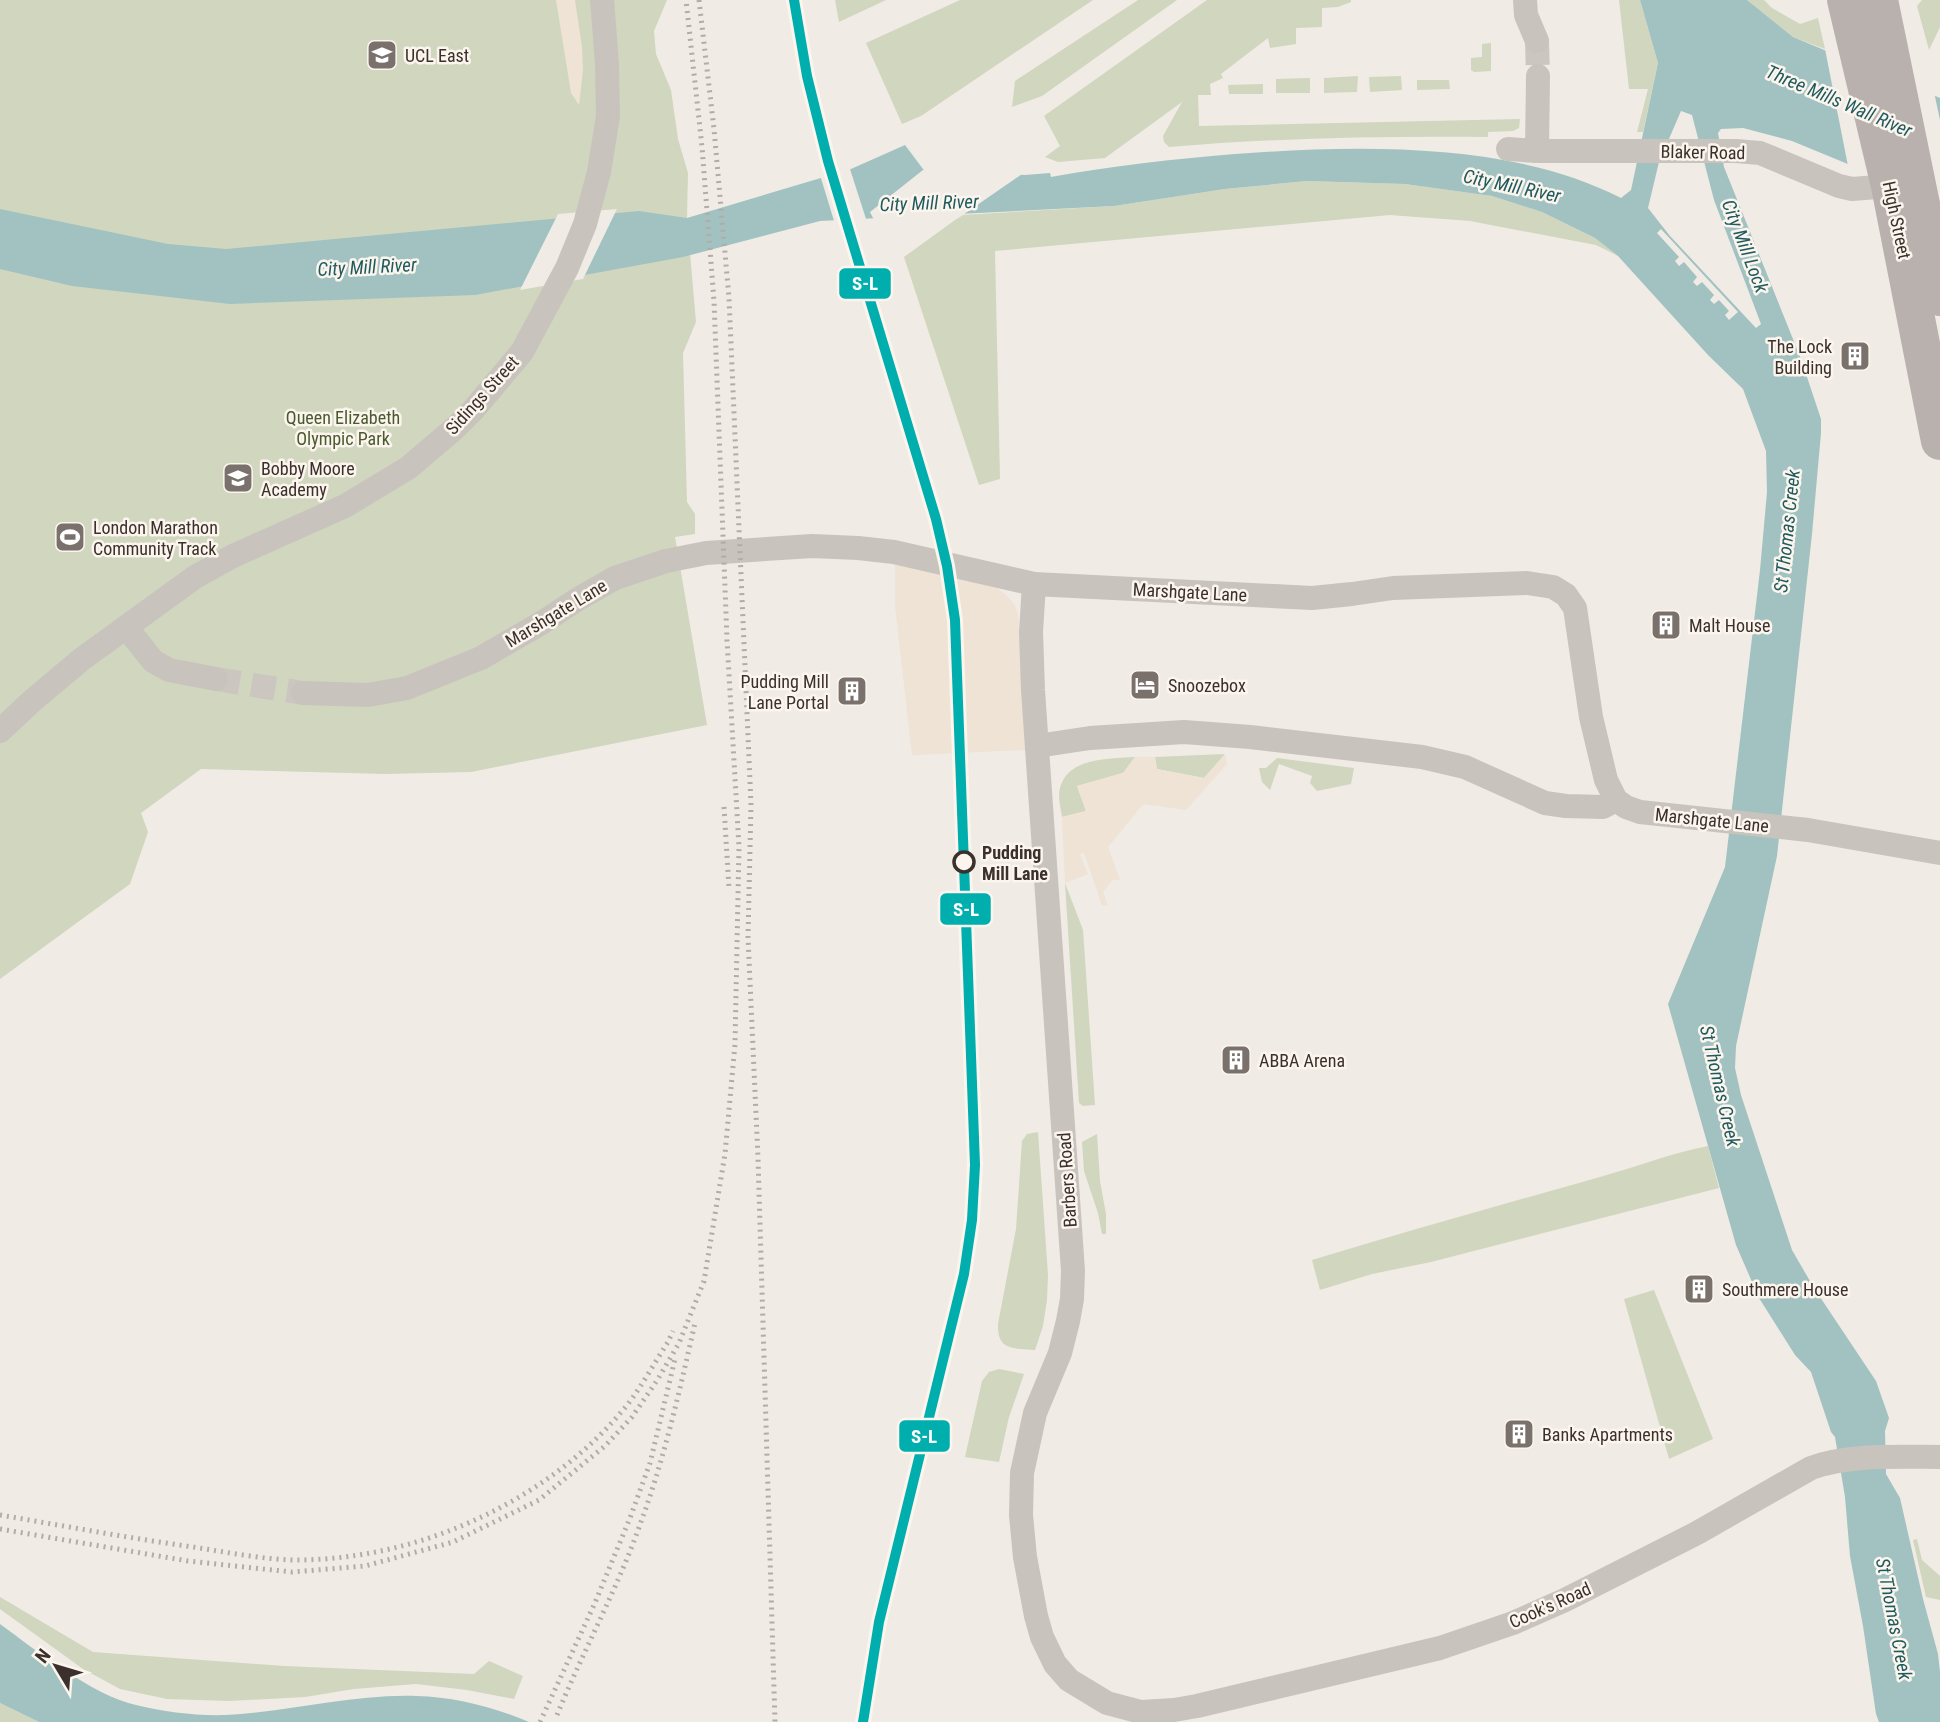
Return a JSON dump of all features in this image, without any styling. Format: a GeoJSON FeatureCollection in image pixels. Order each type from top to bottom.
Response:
{"type":"FeatureCollection","features":[{"type":"Feature","properties":{"kind":"main road","name":"High Street"},"geometry":{"type":"LineString","coordinates":[[1846,0],[1878,71]]}},
{"type":"Feature","properties":{"kind":"main road","name":"High Street"},"geometry":{"type":"LineString","coordinates":[[1879,0],[1878,71],[1940,441]]}},
{"type":"Feature","properties":{"kind":"main road","name":"High Street"},"geometry":{"type":"LineString","coordinates":[[1899,187],[1940,297]]}},
{"type":"Feature","properties":{"kind":"street","name":"Sidings Street"},"geometry":{"type":"LineString","coordinates":[[126,627],[195,577],[233,556],[345,506],[408,468],[474,409],[522,352],[567,268],[585,224],[599,172],[608,117],[602,0]]}},
{"type":"Feature","properties":{"kind":"street"},"geometry":{"type":"LineString","coordinates":[[1525,0],[1525,15],[1537,41]]}},
{"type":"Feature","properties":{"kind":"street"},"geometry":{"type":"LineString","coordinates":[[1537,151],[1538,76]]}},
{"type":"Feature","properties":{"kind":"street","name":"Blaker Road"},"geometry":{"type":"LineString","coordinates":[[1508,149],[1760,153],[1839,186],[1852,189],[1899,187]]}},
{"type":"Feature","properties":{"kind":"street","name":"Marshgate Lane"},"geometry":{"type":"LineString","coordinates":[[303,693],[368,695],[407,688],[481,658],[615,578],[666,561],[706,553],[812,546],[858,548],[894,552],[1034,584],[1312,598],[1418,586],[1527,583],[1553,587],[1566,595],[1577,613],[1591,717],[1606,780],[1616,800],[1626,807],[1640,813],[1788,828],[1940,853]]}},
{"type":"Feature","properties":{"kind":"street","name":"Barbers Road"},"geometry":{"type":"LineString","coordinates":[[1034,584],[1031,632],[1037,746],[1073,1271],[1072,1299],[1060,1353],[1035,1413],[1022,1473],[1021,1515],[1036,1615],[1042,1637],[1055,1664],[1069,1680],[1107,1703],[1140,1712]]}},
{"type":"Feature","properties":{"kind":"street"},"geometry":{"type":"LineString","coordinates":[[0,731],[82,659],[126,627],[153,661],[169,670],[216,679]]}},
{"type":"Feature","properties":{"kind":"street"},"geometry":{"type":"LineString","coordinates":[[1037,746],[1090,738],[1184,732],[1250,737],[1422,757],[1465,767],[1545,803],[1603,807],[1616,800]]}},
{"type":"Feature","properties":{"kind":"street","name":"Cook's Road"},"geometry":{"type":"LineString","coordinates":[[1140,1712],[1197,1706],[1440,1648],[1513,1623],[1629,1568],[1722,1520],[1811,1468],[1829,1461],[1940,1457]]}},
{"type":"Feature","properties":{"kind":"green space","name":"Queen Elizabeth Olympic Park"},"geometry":{"type":"Polygon","coordinates":[[[0,0],[667,0],[654,31],[656,54],[671,90],[678,139],[688,173],[687,218],[696,322],[683,353],[687,502],[695,514],[695,534],[675,537],[707,725],[471,772],[386,774],[201,769],[141,813],[148,832],[130,884],[0,979],[0,0]]]}},
{"type":"Feature","properties":{"kind":"green space"},"geometry":{"type":"Polygon","coordinates":[[[835,0],[886,0],[839,22],[835,0]]]}},
{"type":"Feature","properties":{"kind":"green space"},"geometry":{"type":"Polygon","coordinates":[[[960,0],[1093,0],[921,116],[902,124],[866,43],[960,0]]]}},
{"type":"Feature","properties":{"kind":"green space"},"geometry":{"type":"Polygon","coordinates":[[[1138,0],[1177,0],[1042,96],[1012,107],[1015,81],[1138,0]]]}},
{"type":"Feature","properties":{"kind":"green space"},"geometry":{"type":"Polygon","coordinates":[[[1207,0],[1351,2],[1338,7],[1322,8],[1322,27],[1296,28],[1296,44],[1270,48],[1268,38],[1221,74],[1223,78],[1210,84],[1211,95],[1198,95],[1199,126],[1520,119],[1519,128],[1513,131],[1488,132],[1488,137],[1328,138],[1169,147],[1163,136],[1182,102],[1105,158],[1058,162],[1045,157],[1060,146],[1044,116],[1207,0]]]}},
{"type":"Feature","properties":{"kind":"green space"},"geometry":{"type":"Polygon","coordinates":[[[1619,0],[1640,0],[1658,63],[1643,132],[1637,132],[1648,89],[1629,89],[1619,0]]]}},
{"type":"Feature","properties":{"kind":"green space"},"geometry":{"type":"Polygon","coordinates":[[[1747,0],[1764,0],[1772,8],[1800,24],[1818,18],[1825,49],[1793,37],[1747,0]]]}},
{"type":"Feature","properties":{"kind":"green space"},"geometry":{"type":"Polygon","coordinates":[[[1922,0],[1940,0],[1940,27],[1929,50],[1917,6],[1922,0]]]}},
{"type":"Feature","properties":{"kind":"green space"},"geometry":{"type":"Polygon","coordinates":[[[1491,43],[1491,71],[1474,72],[1471,70],[1471,58],[1482,57],[1482,44],[1491,43]]]}},
{"type":"Feature","properties":{"kind":"green space"},"geometry":{"type":"Polygon","coordinates":[[[1358,76],[1357,92],[1324,93],[1324,78],[1358,76]]]}},
{"type":"Feature","properties":{"kind":"green space"},"geometry":{"type":"Polygon","coordinates":[[[1401,76],[1402,90],[1370,92],[1369,77],[1401,76]]]}},
{"type":"Feature","properties":{"kind":"green space"},"geometry":{"type":"Polygon","coordinates":[[[1310,78],[1310,93],[1276,93],[1276,79],[1310,78]]]}},
{"type":"Feature","properties":{"kind":"green space"},"geometry":{"type":"Polygon","coordinates":[[[1417,80],[1449,80],[1450,89],[1417,90],[1417,80]]]}},
{"type":"Feature","properties":{"kind":"green space"},"geometry":{"type":"Polygon","coordinates":[[[1263,84],[1263,94],[1229,94],[1228,85],[1263,84]]]}},
{"type":"Feature","properties":{"kind":"green space"},"geometry":{"type":"Polygon","coordinates":[[[1307,181],[1405,184],[1492,196],[1542,212],[1595,238],[1618,256],[1596,245],[1470,221],[1390,215],[995,251],[1000,479],[979,485],[904,257],[962,215],[1114,206],[1225,189],[1307,181]]]}},
{"type":"Feature","properties":{"kind":"green space"},"geometry":{"type":"Polygon","coordinates":[[[1225,754],[1204,778],[1157,769],[1155,757],[1225,754]]]}},
{"type":"Feature","properties":{"kind":"green space"},"geometry":{"type":"Polygon","coordinates":[[[1135,757],[1123,773],[1077,786],[1086,811],[1062,817],[1059,795],[1068,773],[1088,762],[1135,757]]]}},
{"type":"Feature","properties":{"kind":"green space"},"geometry":{"type":"Polygon","coordinates":[[[1277,758],[1354,768],[1351,784],[1317,791],[1310,783],[1312,776],[1279,764],[1270,790],[1262,782],[1259,768],[1266,768],[1277,758]]]}},
{"type":"Feature","properties":{"kind":"green space"},"geometry":{"type":"Polygon","coordinates":[[[1065,883],[1083,930],[1095,1105],[1083,1106],[1079,1103],[1065,883]]]}},
{"type":"Feature","properties":{"kind":"green space"},"geometry":{"type":"Polygon","coordinates":[[[1038,1132],[1048,1275],[1043,1326],[1035,1350],[1003,1344],[998,1333],[998,1324],[1016,1229],[1022,1141],[1027,1134],[1038,1132]]]}},
{"type":"Feature","properties":{"kind":"green space"},"geometry":{"type":"Polygon","coordinates":[[[1097,1134],[1106,1234],[1102,1234],[1084,1171],[1082,1142],[1097,1134]]]}},
{"type":"Feature","properties":{"kind":"green space"},"geometry":{"type":"Polygon","coordinates":[[[1708,1146],[1719,1188],[1431,1262],[1372,1274],[1320,1290],[1312,1260],[1708,1146]]]}},
{"type":"Feature","properties":{"kind":"green space"},"geometry":{"type":"Polygon","coordinates":[[[1654,1290],[1713,1439],[1669,1459],[1624,1299],[1654,1290]]]}},
{"type":"Feature","properties":{"kind":"green space"},"geometry":{"type":"Polygon","coordinates":[[[999,1369],[1024,1374],[1009,1417],[999,1462],[965,1457],[982,1381],[989,1372],[999,1369]]]}},
{"type":"Feature","properties":{"kind":"green space"},"geometry":{"type":"Polygon","coordinates":[[[1917,1539],[1922,1560],[1940,1576],[1940,1600],[1926,1597],[1913,1540],[1917,1539]]]}},
{"type":"Feature","properties":{"kind":"green space"},"geometry":{"type":"Polygon","coordinates":[[[0,1597],[93,1652],[284,1666],[474,1674],[489,1661],[523,1676],[514,1699],[416,1684],[354,1689],[305,1697],[229,1701],[167,1699],[120,1689],[83,1669],[0,1609],[0,1597]]]}},
{"type":"Feature","properties":{"kind":"green space"},"geometry":{"type":"Polygon","coordinates":[[[0,1703],[39,1722],[0,1722],[0,1703]]]}},
{"type":"Feature","properties":{"kind":"shaded area"},"geometry":{"type":"Polygon","coordinates":[[[556,0],[575,0],[583,70],[579,105],[571,93],[556,0]]]}},
{"type":"Feature","properties":{"kind":"shaded area"},"geometry":{"type":"Polygon","coordinates":[[[895,564],[991,584],[1014,604],[1018,614],[1026,750],[912,755],[895,606],[895,564]]]}},
{"type":"Feature","properties":{"kind":"shaded area"},"geometry":{"type":"Polygon","coordinates":[[[1225,754],[1227,764],[1186,810],[1143,804],[1108,847],[1120,880],[1112,880],[1103,892],[1108,906],[1102,905],[1084,853],[1080,854],[1088,874],[1065,883],[1062,817],[1086,811],[1077,786],[1123,773],[1135,757],[1155,757],[1157,769],[1204,778],[1225,754]]]}},
{"type":"Feature","properties":{"kind":"water"},"geometry":{"type":"Polygon","coordinates":[[[1640,0],[1747,0],[1793,37],[1940,98],[1940,202],[1792,141],[1743,128],[1721,129],[1718,133],[1724,167],[1801,359],[1821,419],[1812,534],[1777,856],[1736,1046],[1735,1068],[1741,1095],[1792,1250],[1876,1381],[1889,1418],[1885,1431],[1886,1474],[1900,1498],[1938,1654],[1940,1722],[1879,1722],[1850,1556],[1845,1497],[1835,1437],[1811,1372],[1795,1355],[1759,1298],[1736,1245],[1668,1004],[1725,867],[1760,570],[1767,492],[1766,451],[1743,389],[1708,355],[1618,256],[1595,238],[1542,212],[1492,196],[1405,184],[1307,181],[1225,189],[1114,206],[820,221],[683,257],[475,295],[230,304],[72,286],[0,269],[0,209],[168,244],[226,249],[639,211],[687,218],[851,169],[905,145],[923,169],[1025,175],[1050,173],[1051,177],[1143,163],[1235,154],[1331,149],[1432,151],[1531,166],[1578,179],[1621,198],[1631,190],[1658,63],[1640,0]],[[1681,111],[1659,162],[1648,208],[1670,236],[1756,328],[1761,324],[1714,200],[1692,115],[1681,111]]]}},
{"type":"Feature","properties":{"kind":"water"},"geometry":{"type":"Polygon","coordinates":[[[0,1624],[65,1671],[101,1692],[119,1700],[158,1710],[226,1715],[344,1700],[416,1696],[474,1704],[529,1722],[39,1722],[0,1703],[0,1624]]]}},
{"type":"Feature","properties":{"kind":"pier"},"geometry":{"type":"Polygon","coordinates":[[[1825,49],[1934,92],[1940,120],[1940,202],[1848,166],[1825,49]]]}},
{"type":"Feature","properties":{"kind":"pier"},"geometry":{"type":"Polygon","coordinates":[[[849,166],[867,222],[835,224],[820,175],[849,166]]]}},
{"type":"Feature","properties":{"kind":"pier"},"geometry":{"type":"Polygon","coordinates":[[[928,166],[1025,172],[957,219],[875,222],[870,212],[928,166]]]}},
{"type":"Feature","properties":{"kind":"pier"},"geometry":{"type":"Polygon","coordinates":[[[617,209],[583,279],[520,290],[558,214],[617,209]]]}},
{"type":"Feature","properties":{"kind":"pier"},"geometry":{"type":"Polygon","coordinates":[[[1661,229],[1738,312],[1729,320],[1725,315],[1729,311],[1719,300],[1714,304],[1710,300],[1714,295],[1702,282],[1697,286],[1693,282],[1697,277],[1684,262],[1679,266],[1675,261],[1679,257],[1657,233],[1661,229]]]}},
{"type":"Feature","properties":{"kind":"tunnel"},"geometry":{"type":"LineString","coordinates":[[1537,41],[1538,76]]}},
{"type":"Feature","properties":{"kind":"tunnel"},"geometry":{"type":"LineString","coordinates":[[216,679],[303,693]]}},
{"type":"Feature","properties":{"kind":"railway"},"geometry":{"type":"LineString","coordinates":[[0,1529],[188,1561],[292,1572],[365,1566],[453,1542],[539,1500],[605,1446],[632,1417],[679,1343],[704,1281],[725,1154],[735,1044],[739,847],[727,640],[714,301],[702,147],[686,0]]}},
{"type":"Feature","properties":{"kind":"railway"},"geometry":{"type":"LineString","coordinates":[[699,0],[729,298],[751,805],[748,937],[758,1158],[775,1722]]}},
{"type":"Feature","properties":{"kind":"railway"},"geometry":{"type":"LineString","coordinates":[[724,807],[729,888]]}},
{"type":"Feature","properties":{"kind":"railway"},"geometry":{"type":"LineString","coordinates":[[557,1715],[623,1569],[642,1519],[665,1447],[695,1323]]}},
{"type":"Feature","properties":{"kind":"railway"},"geometry":{"type":"LineString","coordinates":[[0,1515],[268,1558],[340,1558],[387,1550],[433,1537],[478,1519],[520,1496],[560,1469],[596,1439],[628,1404],[673,1331]]}},
{"type":"Feature","properties":{"kind":"railway"},"geometry":{"type":"LineString","coordinates":[[540,1722],[594,1605],[630,1518],[650,1463],[675,1359]]}},
{"type":"Feature","properties":{"kind":"transit line","name":"S-L"},"geometry":{"type":"LineString","coordinates":[[794,0],[807,76],[828,161],[936,519],[947,566],[955,620],[975,1165],[972,1220],[964,1274],[879,1622],[863,1722]]}},
{"type":"Feature","properties":{"kind":"place","name":"UCL East"},"geometry":{"type":"Point","coordinates":[382,55]}},
{"type":"Feature","properties":{"kind":"place","name":"The Lock Building"},"geometry":{"type":"Point","coordinates":[1855,356]}},
{"type":"Feature","properties":{"kind":"place","name":"Bobby Moore Academy"},"geometry":{"type":"Point","coordinates":[238,478]}},
{"type":"Feature","properties":{"kind":"place","name":"London Marathon Community Track"},"geometry":{"type":"Point","coordinates":[70,537]}},
{"type":"Feature","properties":{"kind":"place","name":"Malt House"},"geometry":{"type":"Point","coordinates":[1666,625]}},
{"type":"Feature","properties":{"kind":"place","name":"Snoozebox"},"geometry":{"type":"Point","coordinates":[1145,685]}},
{"type":"Feature","properties":{"kind":"place","name":"Pudding Mill Lane Portal"},"geometry":{"type":"Point","coordinates":[852,691]}},
{"type":"Feature","properties":{"kind":"place","name":"Pudding Mill Lane"},"geometry":{"type":"Point","coordinates":[964,862]}},
{"type":"Feature","properties":{"kind":"place","name":"ABBA Arena"},"geometry":{"type":"Point","coordinates":[1236,1060]}},
{"type":"Feature","properties":{"kind":"place","name":"Southmere House"},"geometry":{"type":"Point","coordinates":[1699,1289]}},
{"type":"Feature","properties":{"kind":"place","name":"Banks Apartments"},"geometry":{"type":"Point","coordinates":[1519,1434]}},
{"type":"Feature","properties":{"kind":"water label","name":"Three Mills Wall River"},"geometry":{"type":"Point","coordinates":[1839,101]}},
{"type":"Feature","properties":{"kind":"water label","name":"City Mill River"},"geometry":{"type":"Point","coordinates":[1512,186]}},
{"type":"Feature","properties":{"kind":"water label","name":"City Mill River"},"geometry":{"type":"Point","coordinates":[929,203]}},
{"type":"Feature","properties":{"kind":"water label","name":"City Mill Lock"},"geometry":{"type":"Point","coordinates":[1745,246]}},
{"type":"Feature","properties":{"kind":"water label","name":"City Mill River"},"geometry":{"type":"Point","coordinates":[367,267]}},
{"type":"Feature","properties":{"kind":"water label","name":"St Thomas Creek"},"geometry":{"type":"Point","coordinates":[1787,531]}},
{"type":"Feature","properties":{"kind":"water label","name":"St Thomas Creek"},"geometry":{"type":"Point","coordinates":[1720,1086]}},
{"type":"Feature","properties":{"kind":"water label","name":"St Thomas Creek"},"geometry":{"type":"Point","coordinates":[1894,1619]}}]}
